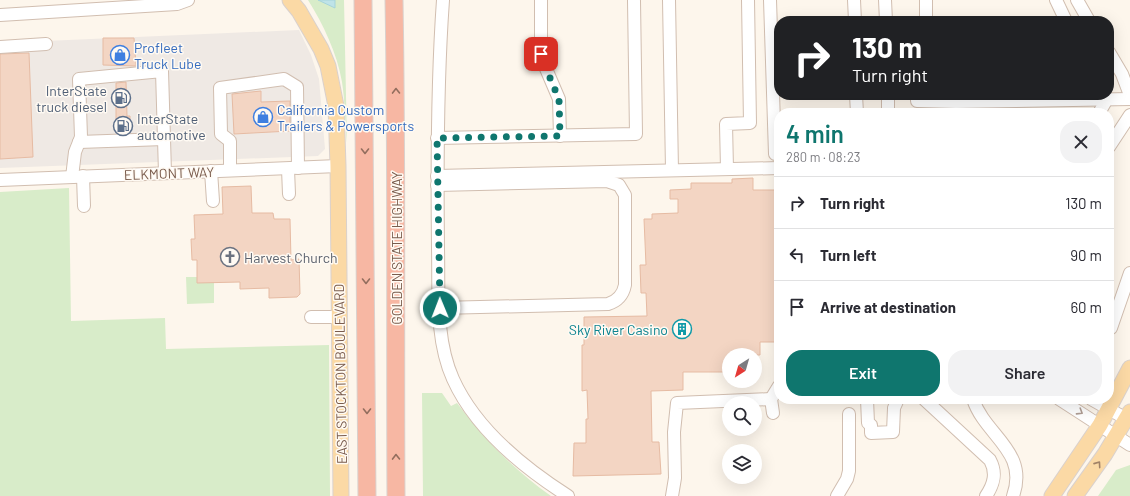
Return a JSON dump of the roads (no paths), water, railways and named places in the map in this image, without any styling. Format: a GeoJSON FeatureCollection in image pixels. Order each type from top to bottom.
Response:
{"type":"FeatureCollection","features":[{"type":"Feature","properties":{"kind":"highway"},"geometry":{"type":"LineString","coordinates":[[358,0],[364,74]]}},
{"type":"Feature","properties":{"kind":"highway"},"geometry":{"type":"LineString","coordinates":[[364,0],[367,496]]}},
{"type":"Feature","properties":{"kind":"highway","name":"GOLDEN STATE HIGHWAY"},"geometry":{"type":"LineString","coordinates":[[395,4],[397,158],[395,363],[396,496]]}},
{"type":"Feature","properties":{"kind":"main road","name":"EAST STOCKTON BOULEVARD"},"geometry":{"type":"LineString","coordinates":[[290,0],[313,33],[328,66],[336,106],[340,316],[341,496]]}},
{"type":"Feature","properties":{"kind":"main road"},"geometry":{"type":"LineString","coordinates":[[1114,401],[1130,368]]}},
{"type":"Feature","properties":{"kind":"main road"},"geometry":{"type":"LineString","coordinates":[[1052,496],[1100,426],[1112,404]]}},
{"type":"Feature","properties":{"kind":"main road"},"geometry":{"type":"LineString","coordinates":[[1075,496],[1129,417]]}},
{"type":"Feature","properties":{"kind":"street"},"geometry":{"type":"LineString","coordinates":[[0,15],[177,4],[188,0]]}},
{"type":"Feature","properties":{"kind":"street"},"geometry":{"type":"LineString","coordinates":[[443,0],[437,138],[437,180],[440,308],[446,358],[453,378],[462,396],[479,419],[503,445],[537,475],[568,496]]}},
{"type":"Feature","properties":{"kind":"street"},"geometry":{"type":"LineString","coordinates":[[540,0],[541,54],[559,99],[560,136]]}},
{"type":"Feature","properties":{"kind":"street"},"geometry":{"type":"LineString","coordinates":[[437,138],[636,134],[634,0]]}},
{"type":"Feature","properties":{"kind":"street"},"geometry":{"type":"LineString","coordinates":[[670,0],[672,170]]}},
{"type":"Feature","properties":{"kind":"street"},"geometry":{"type":"LineString","coordinates":[[727,169],[726,124],[750,123],[748,0]]}},
{"type":"Feature","properties":{"kind":"street"},"geometry":{"type":"LineString","coordinates":[[770,0],[774,123]]}},
{"type":"Feature","properties":{"kind":"street"},"geometry":{"type":"LineString","coordinates":[[854,0],[855,16]]}},
{"type":"Feature","properties":{"kind":"street"},"geometry":{"type":"LineString","coordinates":[[886,0],[886,16]]}},
{"type":"Feature","properties":{"kind":"street"},"geometry":{"type":"LineString","coordinates":[[926,0],[926,16]]}},
{"type":"Feature","properties":{"kind":"street"},"geometry":{"type":"LineString","coordinates":[[1056,0],[1064,16]]}},
{"type":"Feature","properties":{"kind":"street"},"geometry":{"type":"LineString","coordinates":[[1078,0],[1086,16]]}},
{"type":"Feature","properties":{"kind":"street"},"geometry":{"type":"LineString","coordinates":[[0,47],[46,44]]}},
{"type":"Feature","properties":{"kind":"street"},"geometry":{"type":"LineString","coordinates":[[1114,60],[1122,74],[1130,95]]}},
{"type":"Feature","properties":{"kind":"street"},"geometry":{"type":"LineString","coordinates":[[84,206],[78,176],[76,152],[81,138],[79,80],[162,71],[165,173]]}},
{"type":"Feature","properties":{"kind":"street"},"geometry":{"type":"LineString","coordinates":[[230,170],[230,142],[221,134],[220,88],[284,79],[297,87],[293,168],[290,194]]}},
{"type":"Feature","properties":{"kind":"street"},"geometry":{"type":"LineString","coordinates":[[1114,99],[1130,99]]}},
{"type":"Feature","properties":{"kind":"street"},"geometry":{"type":"LineString","coordinates":[[917,100],[956,102],[1057,100]]}},
{"type":"Feature","properties":{"kind":"street"},"geometry":{"type":"LineString","coordinates":[[1114,139],[1130,115]]}},
{"type":"Feature","properties":{"kind":"street"},"geometry":{"type":"LineString","coordinates":[[79,142],[164,139]]}},
{"type":"Feature","properties":{"kind":"street","name":"ELKMONT WAY"},"geometry":{"type":"LineString","coordinates":[[0,180],[49,173],[78,176],[338,166]]}},
{"type":"Feature","properties":{"kind":"street"},"geometry":{"type":"LineString","coordinates":[[437,180],[672,170],[774,168]]}},
{"type":"Feature","properties":{"kind":"street"},"geometry":{"type":"LineString","coordinates":[[211,171],[213,201]]}},
{"type":"Feature","properties":{"kind":"street"},"geometry":{"type":"LineString","coordinates":[[437,180],[607,181],[619,185],[625,195],[625,285],[622,294],[616,301],[608,304],[440,308]]}},
{"type":"Feature","properties":{"kind":"street"},"geometry":{"type":"LineString","coordinates":[[1114,319],[1130,273]]}},
{"type":"Feature","properties":{"kind":"street"},"geometry":{"type":"LineString","coordinates":[[311,317],[340,316]]}},
{"type":"Feature","properties":{"kind":"street"},"geometry":{"type":"LineString","coordinates":[[773,413],[771,399],[774,394]]}},
{"type":"Feature","properties":{"kind":"street"},"geometry":{"type":"LineString","coordinates":[[672,496],[675,478],[674,432],[677,403],[771,399]]}},
{"type":"Feature","properties":{"kind":"street"},"geometry":{"type":"LineString","coordinates":[[868,404],[868,423],[871,425],[871,433],[893,432],[894,408],[896,404]]}},
{"type":"Feature","properties":{"kind":"street"},"geometry":{"type":"LineString","coordinates":[[871,425],[874,423],[874,404]]}},
{"type":"Feature","properties":{"kind":"street"},"geometry":{"type":"LineString","coordinates":[[929,404],[990,460],[994,468],[994,478],[992,488],[986,496]]}},
{"type":"Feature","properties":{"kind":"street"},"geometry":{"type":"LineString","coordinates":[[975,404],[982,418],[1005,445],[1014,460],[1017,482],[1013,496]]}},
{"type":"Feature","properties":{"kind":"street"},"geometry":{"type":"LineString","coordinates":[[1067,404],[1130,445]]}},
{"type":"Feature","properties":{"kind":"street"},"geometry":{"type":"LineString","coordinates":[[1100,404],[1129,417]]}},
{"type":"Feature","properties":{"kind":"street"},"geometry":{"type":"LineString","coordinates":[[837,496],[847,479],[849,471],[849,414]]}},
{"type":"Feature","properties":{"kind":"water"},"geometry":{"type":"Polygon","coordinates":[[[318,0],[335,0],[335,8],[318,0]]]}},
{"type":"Feature","properties":{"kind":"place","name":"Profleet Truck Lube"},"geometry":{"type":"Point","coordinates":[120,55]}},
{"type":"Feature","properties":{"kind":"place","name":"InterState truck diesel"},"geometry":{"type":"Point","coordinates":[121,98]}},
{"type":"Feature","properties":{"kind":"place","name":"California Custom Trailers & Powersports"},"geometry":{"type":"Point","coordinates":[263,117]}},
{"type":"Feature","properties":{"kind":"place","name":"InterState automotive"},"geometry":{"type":"Point","coordinates":[123,126]}},
{"type":"Feature","properties":{"kind":"place","name":"Harvest Church"},"geometry":{"type":"Point","coordinates":[230,257]}},
{"type":"Feature","properties":{"kind":"place","name":"Sky River Casino"},"geometry":{"type":"Point","coordinates":[682,329]}}]}
